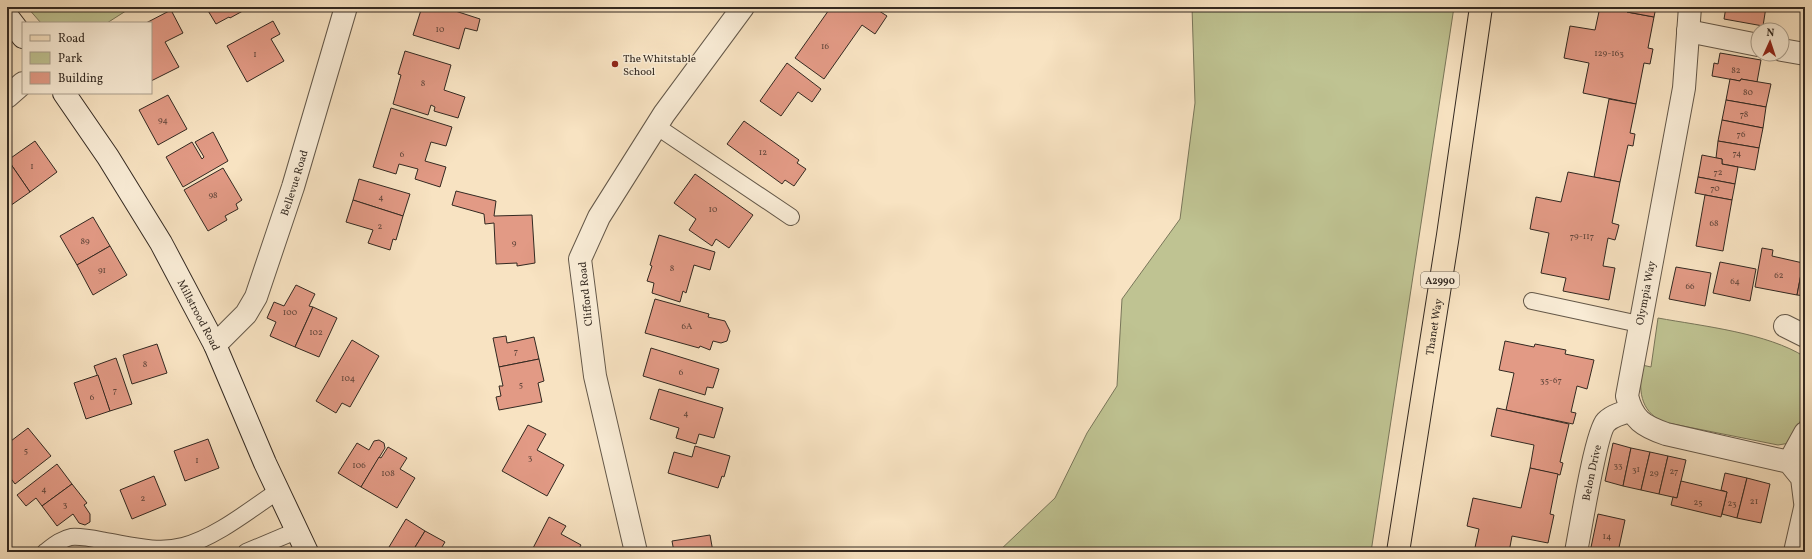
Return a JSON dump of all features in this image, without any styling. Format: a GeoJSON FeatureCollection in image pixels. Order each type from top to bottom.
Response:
{"type":"FeatureCollection","features":[{"type":"Feature","properties":{"kind":"main road","name":"Thanet Way"},"geometry":{"type":"LineString","coordinates":[[1398,552],[1406,492],[1448,235],[1481,7]]}},
{"type":"Feature","properties":{"kind":"street","name":"Bellevue Road"},"geometry":{"type":"LineString","coordinates":[[215,345],[246,314],[256,297],[293,188],[346,7]]}},
{"type":"Feature","properties":{"kind":"street","name":"Clifford Road"},"geometry":{"type":"LineString","coordinates":[[636,552],[595,376],[580,259],[599,217],[656,126],[744,7]]}},
{"type":"Feature","properties":{"kind":"street","name":"Olympia Way"},"geometry":{"type":"LineString","coordinates":[[1631,411],[1627,396],[1627,386],[1684,88],[1690,7]]}},
{"type":"Feature","properties":{"kind":"street"},"geometry":{"type":"LineString","coordinates":[[7,16],[22,36]]}},
{"type":"Feature","properties":{"kind":"street"},"geometry":{"type":"LineString","coordinates":[[1688,31],[1750,43]]}},
{"type":"Feature","properties":{"kind":"street"},"geometry":{"type":"LineString","coordinates":[[1790,51],[1805,54]]}},
{"type":"Feature","properties":{"kind":"street"},"geometry":{"type":"LineString","coordinates":[[7,97],[22,84]]}},
{"type":"Feature","properties":{"kind":"street","name":"Millstrood Road"},"geometry":{"type":"LineString","coordinates":[[65,94],[108,157],[161,243],[215,345],[278,491],[307,552]]}},
{"type":"Feature","properties":{"kind":"street"},"geometry":{"type":"LineString","coordinates":[[1785,326],[1805,336]]}},
{"type":"Feature","properties":{"kind":"street"},"geometry":{"type":"LineString","coordinates":[[1631,411],[1648,428],[1666,434],[1789,462],[1802,478],[1805,502]]}},
{"type":"Feature","properties":{"kind":"street","name":"Belon Drive"},"geometry":{"type":"LineString","coordinates":[[1576,552],[1598,444],[1605,423],[1617,414],[1631,411]]}},
{"type":"Feature","properties":{"kind":"street"},"geometry":{"type":"LineString","coordinates":[[1789,462],[1805,433]]}},
{"type":"Feature","properties":{"kind":"street"},"geometry":{"type":"LineString","coordinates":[[1795,552],[1805,508]]}},
{"type":"Feature","properties":{"kind":"lane"},"geometry":{"type":"LineString","coordinates":[[656,126],[791,217]]}},
{"type":"Feature","properties":{"kind":"lane"},"geometry":{"type":"LineString","coordinates":[[1532,302],[1639,324]]}},
{"type":"Feature","properties":{"kind":"lane"},"geometry":{"type":"LineString","coordinates":[[45,552],[58,542],[72,537],[94,538],[142,547],[166,549],[183,546],[204,539],[278,491]]}},
{"type":"Feature","properties":{"kind":"lane"},"geometry":{"type":"LineString","coordinates":[[246,552],[296,531]]}},
{"type":"Feature","properties":{"kind":"green space"},"geometry":{"type":"Polygon","coordinates":[[[27,7],[132,7],[109,22],[40,22],[27,7]]]}},
{"type":"Feature","properties":{"kind":"green space"},"geometry":{"type":"Polygon","coordinates":[[[1192,7],[1454,7],[1371,552],[998,552],[1055,498],[1087,433],[1117,386],[1122,299],[1180,219],[1195,103],[1192,7]]]}},
{"type":"Feature","properties":{"kind":"green space"},"geometry":{"type":"Polygon","coordinates":[[[1658,318],[1754,336],[1790,349],[1805,357],[1805,411],[1790,443],[1778,445],[1663,422],[1649,412],[1642,398],[1641,374],[1642,365],[1651,367],[1658,318]]]}},
{"type":"Feature","properties":{"kind":"building"},"geometry":{"type":"Polygon","coordinates":[[[210,7],[250,7],[216,24],[207,9],[210,7]]]}},
{"type":"Feature","properties":{"kind":"building"},"geometry":{"type":"Polygon","coordinates":[[[422,7],[443,7],[480,19],[477,31],[465,28],[459,49],[413,35],[422,7]]]}},
{"type":"Feature","properties":{"kind":"building"},"geometry":{"type":"Polygon","coordinates":[[[831,7],[873,7],[887,16],[875,34],[862,25],[824,79],[795,58],[831,7]]]}},
{"type":"Feature","properties":{"kind":"building"},"geometry":{"type":"Polygon","coordinates":[[[1600,7],[1628,7],[1627,12],[1654,17],[1648,48],[1653,49],[1650,64],[1644,63],[1636,104],[1583,93],[1589,63],[1564,58],[1570,26],[1595,30],[1600,7]]]}},
{"type":"Feature","properties":{"kind":"building"},"geometry":{"type":"Polygon","coordinates":[[[1628,7],[1656,7],[1654,17],[1627,12],[1628,7]]]}},
{"type":"Feature","properties":{"kind":"building"},"geometry":{"type":"Polygon","coordinates":[[[1726,7],[1766,7],[1764,22],[1750,22],[1750,24],[1724,19],[1726,7]]]}},
{"type":"Feature","properties":{"kind":"building"},"geometry":{"type":"Polygon","coordinates":[[[171,10],[183,33],[165,42],[179,67],[152,80],[152,22],[148,22],[171,10]]]}},
{"type":"Feature","properties":{"kind":"building"},"geometry":{"type":"Polygon","coordinates":[[[273,21],[280,34],[271,39],[284,61],[247,82],[227,46],[273,21]]]}},
{"type":"Feature","properties":{"kind":"building"},"geometry":{"type":"Polygon","coordinates":[[[405,51],[451,65],[444,90],[465,97],[458,118],[434,111],[435,107],[431,105],[428,115],[393,104],[401,75],[398,74],[405,51]]]}},
{"type":"Feature","properties":{"kind":"building"},"geometry":{"type":"Polygon","coordinates":[[[1720,53],[1750,58],[1750,62],[1761,62],[1757,82],[1741,79],[1740,81],[1712,76],[1714,63],[1718,64],[1720,53]]]}},
{"type":"Feature","properties":{"kind":"building"},"geometry":{"type":"Polygon","coordinates":[[[787,63],[821,89],[812,102],[798,92],[781,116],[760,101],[787,63]]]}},
{"type":"Feature","properties":{"kind":"building"},"geometry":{"type":"Polygon","coordinates":[[[1730,79],[1740,81],[1741,79],[1771,84],[1766,107],[1726,100],[1730,79]]]}},
{"type":"Feature","properties":{"kind":"building"},"geometry":{"type":"Polygon","coordinates":[[[168,95],[187,129],[158,145],[139,110],[168,95]]]}},
{"type":"Feature","properties":{"kind":"building"},"geometry":{"type":"Polygon","coordinates":[[[1609,99],[1636,104],[1630,133],[1635,134],[1633,146],[1628,145],[1620,182],[1594,177],[1609,99]]]}},
{"type":"Feature","properties":{"kind":"building"},"geometry":{"type":"Polygon","coordinates":[[[1726,100],[1766,107],[1763,128],[1722,120],[1726,100]]]}},
{"type":"Feature","properties":{"kind":"building"},"geometry":{"type":"Polygon","coordinates":[[[391,108],[452,127],[446,146],[431,142],[425,161],[446,167],[440,187],[415,179],[418,169],[399,164],[396,174],[373,167],[391,108]]]}},
{"type":"Feature","properties":{"kind":"building"},"geometry":{"type":"Polygon","coordinates":[[[1722,120],[1763,128],[1759,148],[1718,141],[1722,120]]]}},
{"type":"Feature","properties":{"kind":"building"},"geometry":{"type":"Polygon","coordinates":[[[744,121],[799,160],[797,163],[806,169],[794,186],[785,180],[782,184],[727,144],[744,121]]]}},
{"type":"Feature","properties":{"kind":"building"},"geometry":{"type":"Polygon","coordinates":[[[213,132],[228,161],[183,187],[166,157],[192,142],[202,159],[204,157],[195,142],[213,132]]]}},
{"type":"Feature","properties":{"kind":"building"},"geometry":{"type":"Polygon","coordinates":[[[35,141],[57,172],[30,192],[8,160],[35,141]]]}},
{"type":"Feature","properties":{"kind":"building"},"geometry":{"type":"Polygon","coordinates":[[[1718,141],[1759,148],[1755,170],[1722,164],[1722,159],[1716,158],[1718,141]]]}},
{"type":"Feature","properties":{"kind":"building"},"geometry":{"type":"Polygon","coordinates":[[[1702,155],[1722,159],[1722,164],[1738,167],[1735,184],[1698,177],[1702,155]]]}},
{"type":"Feature","properties":{"kind":"building"},"geometry":{"type":"Polygon","coordinates":[[[8,160],[30,192],[7,208],[7,161],[8,160]]]}},
{"type":"Feature","properties":{"kind":"building"},"geometry":{"type":"Polygon","coordinates":[[[223,168],[242,200],[236,204],[238,209],[225,216],[227,220],[208,231],[184,190],[223,168]]]}},
{"type":"Feature","properties":{"kind":"building"},"geometry":{"type":"Polygon","coordinates":[[[1568,172],[1620,182],[1612,223],[1619,225],[1615,240],[1608,238],[1603,266],[1615,268],[1609,300],[1563,291],[1566,278],[1541,273],[1549,233],[1530,229],[1536,197],[1561,202],[1568,172]]]}},
{"type":"Feature","properties":{"kind":"building"},"geometry":{"type":"Polygon","coordinates":[[[695,174],[753,215],[729,248],[716,239],[712,246],[689,230],[696,219],[674,203],[695,174]]]}},
{"type":"Feature","properties":{"kind":"building"},"geometry":{"type":"Polygon","coordinates":[[[1698,177],[1735,184],[1732,200],[1695,193],[1698,177]]]}},
{"type":"Feature","properties":{"kind":"building"},"geometry":{"type":"Polygon","coordinates":[[[359,179],[410,194],[403,216],[353,200],[359,179]]]}},
{"type":"Feature","properties":{"kind":"building"},"geometry":{"type":"Polygon","coordinates":[[[456,191],[496,201],[494,216],[532,215],[535,263],[517,266],[517,263],[496,264],[494,223],[485,224],[484,214],[452,205],[456,191]]]}},
{"type":"Feature","properties":{"kind":"building"},"geometry":{"type":"Polygon","coordinates":[[[1705,195],[1732,200],[1723,251],[1696,246],[1705,195]]]}},
{"type":"Feature","properties":{"kind":"building"},"geometry":{"type":"Polygon","coordinates":[[[353,200],[403,216],[396,240],[393,239],[390,250],[368,243],[373,230],[346,222],[353,200]]]}},
{"type":"Feature","properties":{"kind":"building"},"geometry":{"type":"Polygon","coordinates":[[[93,217],[110,246],[77,265],[60,236],[93,217]]]}},
{"type":"Feature","properties":{"kind":"building"},"geometry":{"type":"Polygon","coordinates":[[[659,235],[715,252],[710,270],[694,265],[686,293],[683,291],[680,302],[652,293],[654,283],[647,281],[659,235]]]}},
{"type":"Feature","properties":{"kind":"building"},"geometry":{"type":"Polygon","coordinates":[[[110,246],[127,275],[93,295],[77,265],[110,246]]]}},
{"type":"Feature","properties":{"kind":"building"},"geometry":{"type":"Polygon","coordinates":[[[1762,248],[1773,250],[1772,256],[1803,263],[1797,295],[1755,287],[1762,248]]]}},
{"type":"Feature","properties":{"kind":"building"},"geometry":{"type":"Polygon","coordinates":[[[1805,254],[1805,296],[1797,295],[1805,254]]]}},
{"type":"Feature","properties":{"kind":"building"},"geometry":{"type":"Polygon","coordinates":[[[1720,262],[1756,269],[1750,301],[1713,293],[1720,262]]]}},
{"type":"Feature","properties":{"kind":"building"},"geometry":{"type":"Polygon","coordinates":[[[1676,267],[1711,273],[1705,306],[1669,299],[1676,267]]]}},
{"type":"Feature","properties":{"kind":"building"},"geometry":{"type":"Polygon","coordinates":[[[296,285],[315,294],[309,306],[313,307],[295,347],[270,336],[276,322],[267,318],[274,302],[284,306],[296,285]]]}},
{"type":"Feature","properties":{"kind":"building"},"geometry":{"type":"Polygon","coordinates":[[[655,299],[709,314],[708,317],[725,321],[730,331],[727,341],[721,343],[713,341],[710,350],[700,346],[699,348],[645,333],[655,299]]]}},
{"type":"Feature","properties":{"kind":"building"},"geometry":{"type":"Polygon","coordinates":[[[313,307],[337,318],[319,357],[295,347],[313,307]]]}},
{"type":"Feature","properties":{"kind":"building"},"geometry":{"type":"Polygon","coordinates":[[[506,336],[507,343],[534,337],[539,359],[499,367],[493,338],[506,336]]]}},
{"type":"Feature","properties":{"kind":"building"},"geometry":{"type":"Polygon","coordinates":[[[352,340],[379,356],[350,407],[342,403],[336,413],[316,401],[352,340]]]}},
{"type":"Feature","properties":{"kind":"building"},"geometry":{"type":"Polygon","coordinates":[[[1505,341],[1534,347],[1535,344],[1566,350],[1565,354],[1594,360],[1587,389],[1577,386],[1571,412],[1576,413],[1573,424],[1506,410],[1514,373],[1499,370],[1505,341]]]}},
{"type":"Feature","properties":{"kind":"building"},"geometry":{"type":"Polygon","coordinates":[[[157,344],[167,373],[132,384],[123,355],[157,344]]]}},
{"type":"Feature","properties":{"kind":"building"},"geometry":{"type":"Polygon","coordinates":[[[651,348],[719,369],[713,388],[707,387],[705,395],[643,376],[651,348]]]}},
{"type":"Feature","properties":{"kind":"building"},"geometry":{"type":"Polygon","coordinates":[[[116,358],[132,404],[110,411],[94,366],[116,358]]]}},
{"type":"Feature","properties":{"kind":"building"},"geometry":{"type":"Polygon","coordinates":[[[539,359],[544,381],[538,383],[542,402],[499,410],[496,397],[501,396],[499,386],[503,386],[499,367],[539,359]]]}},
{"type":"Feature","properties":{"kind":"building"},"geometry":{"type":"Polygon","coordinates":[[[98,375],[110,411],[86,419],[74,383],[98,375]]]}},
{"type":"Feature","properties":{"kind":"building"},"geometry":{"type":"Polygon","coordinates":[[[659,389],[723,408],[714,438],[699,434],[696,444],[676,438],[679,428],[650,419],[659,389]]]}},
{"type":"Feature","properties":{"kind":"building"},"geometry":{"type":"Polygon","coordinates":[[[1497,408],[1569,424],[1560,462],[1563,463],[1560,475],[1530,468],[1534,445],[1491,436],[1497,408]]]}},
{"type":"Feature","properties":{"kind":"building"},"geometry":{"type":"Polygon","coordinates":[[[528,425],[546,434],[537,450],[564,465],[547,496],[502,471],[528,425]]]}},
{"type":"Feature","properties":{"kind":"building"},"geometry":{"type":"Polygon","coordinates":[[[28,428],[51,456],[15,484],[9,476],[7,477],[7,444],[28,428]]]}},
{"type":"Feature","properties":{"kind":"building"},"geometry":{"type":"Polygon","coordinates":[[[208,439],[219,468],[185,481],[174,451],[208,439]]]}},
{"type":"Feature","properties":{"kind":"building"},"geometry":{"type":"Polygon","coordinates":[[[379,440],[384,443],[385,448],[361,487],[338,473],[357,443],[369,450],[374,441],[379,440]]]}},
{"type":"Feature","properties":{"kind":"building"},"geometry":{"type":"Polygon","coordinates":[[[1613,443],[1631,448],[1623,486],[1605,481],[1613,443]]]}},
{"type":"Feature","properties":{"kind":"building"},"geometry":{"type":"Polygon","coordinates":[[[695,446],[730,456],[724,477],[722,476],[718,488],[668,473],[674,452],[692,457],[695,446]]]}},
{"type":"Feature","properties":{"kind":"building"},"geometry":{"type":"Polygon","coordinates":[[[388,447],[407,458],[400,469],[415,478],[397,508],[361,487],[379,457],[381,458],[388,447]]]}},
{"type":"Feature","properties":{"kind":"building"},"geometry":{"type":"Polygon","coordinates":[[[1631,448],[1650,452],[1641,490],[1623,486],[1631,448]]]}},
{"type":"Feature","properties":{"kind":"building"},"geometry":{"type":"Polygon","coordinates":[[[1650,452],[1668,456],[1659,494],[1641,490],[1650,452]]]}},
{"type":"Feature","properties":{"kind":"building"},"geometry":{"type":"Polygon","coordinates":[[[1668,456],[1686,460],[1677,498],[1659,494],[1668,456]]]}},
{"type":"Feature","properties":{"kind":"building"},"geometry":{"type":"Polygon","coordinates":[[[57,464],[72,484],[42,506],[36,498],[26,506],[17,495],[57,464]]]}},
{"type":"Feature","properties":{"kind":"building"},"geometry":{"type":"Polygon","coordinates":[[[1530,468],[1558,474],[1550,514],[1554,515],[1548,543],[1512,536],[1509,552],[1474,552],[1479,529],[1467,526],[1473,498],[1521,508],[1530,468]]]}},
{"type":"Feature","properties":{"kind":"building"},"geometry":{"type":"Polygon","coordinates":[[[1725,473],[1747,478],[1737,518],[1722,514],[1727,492],[1721,490],[1725,473]]]}},
{"type":"Feature","properties":{"kind":"building"},"geometry":{"type":"Polygon","coordinates":[[[154,476],[166,505],[132,519],[120,490],[154,476]]]}},
{"type":"Feature","properties":{"kind":"building"},"geometry":{"type":"Polygon","coordinates":[[[1747,478],[1770,484],[1761,523],[1737,518],[1747,478]]]}},
{"type":"Feature","properties":{"kind":"building"},"geometry":{"type":"Polygon","coordinates":[[[1681,481],[1727,492],[1721,517],[1671,505],[1673,497],[1677,498],[1681,481]]]}},
{"type":"Feature","properties":{"kind":"building"},"geometry":{"type":"Polygon","coordinates":[[[72,484],[87,503],[84,505],[90,514],[90,522],[85,525],[79,523],[73,514],[57,526],[42,506],[72,484]]]}},
{"type":"Feature","properties":{"kind":"building"},"geometry":{"type":"Polygon","coordinates":[[[1598,514],[1625,520],[1618,552],[1590,552],[1598,514]]]}},
{"type":"Feature","properties":{"kind":"building"},"geometry":{"type":"Polygon","coordinates":[[[549,517],[566,526],[561,534],[581,545],[577,552],[531,552],[549,517]]]}},
{"type":"Feature","properties":{"kind":"building"},"geometry":{"type":"Polygon","coordinates":[[[406,519],[425,531],[412,552],[386,552],[406,519]]]}},
{"type":"Feature","properties":{"kind":"building"},"geometry":{"type":"Polygon","coordinates":[[[425,531],[445,542],[439,552],[412,552],[425,531]]]}},
{"type":"Feature","properties":{"kind":"building"},"geometry":{"type":"Polygon","coordinates":[[[710,535],[713,552],[674,552],[672,541],[710,535]]]}},
{"type":"Feature","properties":{"kind":"building"},"geometry":{"type":"Polygon","coordinates":[[[1731,548],[1746,552],[1730,552],[1731,548]]]}},
{"type":"Feature","properties":{"kind":"place","name":"The Whitstable School"},"geometry":{"type":"Point","coordinates":[615,64]}}]}
